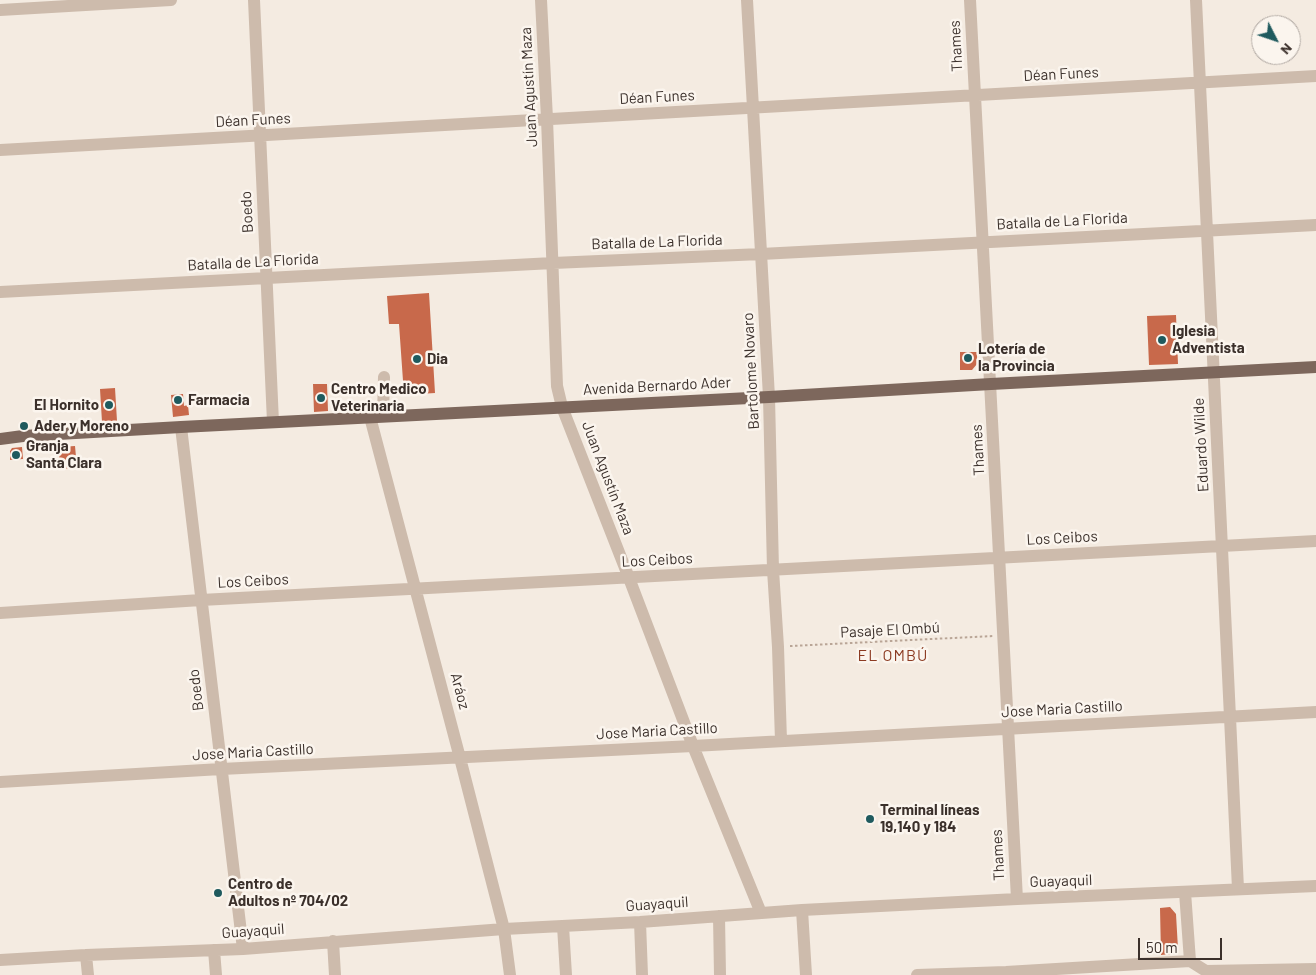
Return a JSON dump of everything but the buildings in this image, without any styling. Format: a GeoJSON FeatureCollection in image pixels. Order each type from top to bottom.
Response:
{"type":"FeatureCollection","features":[{"type":"Feature","properties":{"kind":"main road","name":"Avenida Bernardo Ader"},"geometry":{"type":"LineString","coordinates":[[0,439],[181,427],[1316,367]]}},
{"type":"Feature","properties":{"kind":"street"},"geometry":{"type":"LineString","coordinates":[[0,10],[172,0]]}},
{"type":"Feature","properties":{"kind":"street","name":"Boedo"},"geometry":{"type":"LineString","coordinates":[[254,0],[273,422]]}},
{"type":"Feature","properties":{"kind":"street","name":"Juan Agustín Maza"},"geometry":{"type":"LineString","coordinates":[[541,0],[558,386],[562,407],[693,746],[761,913]]}},
{"type":"Feature","properties":{"kind":"street","name":"Bartolome Novaro"},"geometry":{"type":"LineString","coordinates":[[747,0],[769,397],[773,570],[778,647],[780,741]]}},
{"type":"Feature","properties":{"kind":"street","name":"Thames"},"geometry":{"type":"LineString","coordinates":[[970,0],[1017,899]]}},
{"type":"Feature","properties":{"kind":"street","name":"Eduardo Wilde"},"geometry":{"type":"LineString","coordinates":[[1196,0],[1238,889]]}},
{"type":"Feature","properties":{"kind":"street","name":"Déan Funes"},"geometry":{"type":"LineString","coordinates":[[0,150],[1316,76]]}},
{"type":"Feature","properties":{"kind":"street","name":"Batalla de La Florida"},"geometry":{"type":"LineString","coordinates":[[0,292],[1316,225]]}},
{"type":"Feature","properties":{"kind":"street"},"geometry":{"type":"LineString","coordinates":[[384,377],[384,416]]}},
{"type":"Feature","properties":{"kind":"street","name":"Aráoz"},"geometry":{"type":"LineString","coordinates":[[370,417],[504,929],[510,975]]}},
{"type":"Feature","properties":{"kind":"street","name":"Boedo"},"geometry":{"type":"LineString","coordinates":[[181,427],[243,949]]}},
{"type":"Feature","properties":{"kind":"street","name":"Los Ceibos"},"geometry":{"type":"LineString","coordinates":[[0,613],[201,600],[1316,540]]}},
{"type":"Feature","properties":{"kind":"street","name":"Jose Maria Castillo"},"geometry":{"type":"LineString","coordinates":[[0,782],[1316,712]]}},
{"type":"Feature","properties":{"kind":"street","name":"Guayaquil"},"geometry":{"type":"LineString","coordinates":[[0,960],[243,949],[504,929],[640,922],[802,910],[1316,886]]}},
{"type":"Feature","properties":{"kind":"street"},"geometry":{"type":"LineString","coordinates":[[1185,892],[1190,961],[1206,973],[1316,968]]}},
{"type":"Feature","properties":{"kind":"street"},"geometry":{"type":"LineString","coordinates":[[802,910],[806,975]]}},
{"type":"Feature","properties":{"kind":"street"},"geometry":{"type":"LineString","coordinates":[[719,916],[720,975]]}},
{"type":"Feature","properties":{"kind":"street"},"geometry":{"type":"LineString","coordinates":[[640,922],[642,975]]}},
{"type":"Feature","properties":{"kind":"street"},"geometry":{"type":"LineString","coordinates":[[563,926],[566,975]]}},
{"type":"Feature","properties":{"kind":"street"},"geometry":{"type":"LineString","coordinates":[[333,941],[335,975]]}},
{"type":"Feature","properties":{"kind":"street"},"geometry":{"type":"LineString","coordinates":[[214,950],[216,975]]}},
{"type":"Feature","properties":{"kind":"street"},"geometry":{"type":"LineString","coordinates":[[86,955],[88,975]]}},
{"type":"Feature","properties":{"kind":"street"},"geometry":{"type":"LineString","coordinates":[[917,975],[1164,969],[1190,961]]}},
{"type":"Feature","properties":{"kind":"path","name":"Pasaje El Ombú"},"geometry":{"type":"LineString","coordinates":[[778,647],[1004,636]]}},
{"type":"Feature","properties":{"kind":"place","name":"Iglesia Adventista"},"geometry":{"type":"Point","coordinates":[1162,340]}},
{"type":"Feature","properties":{"kind":"place","name":"Lotería de la Provincia"},"geometry":{"type":"Point","coordinates":[968,358]}},
{"type":"Feature","properties":{"kind":"place","name":"Dia"},"geometry":{"type":"Point","coordinates":[417,359]}},
{"type":"Feature","properties":{"kind":"place","name":"Centro Medico Veterinaria"},"geometry":{"type":"Point","coordinates":[321,398]}},
{"type":"Feature","properties":{"kind":"place","name":"Farmacia"},"geometry":{"type":"Point","coordinates":[178,400]}},
{"type":"Feature","properties":{"kind":"place","name":"El Hornito"},"geometry":{"type":"Point","coordinates":[109,405]}},
{"type":"Feature","properties":{"kind":"place","name":"Ader y Moreno"},"geometry":{"type":"Point","coordinates":[24,426]}},
{"type":"Feature","properties":{"kind":"place","name":"Granja Santa Clara"},"geometry":{"type":"Point","coordinates":[16,455]}},
{"type":"Feature","properties":{"kind":"place","name":"Terminal líneas 19,140 y 184"},"geometry":{"type":"Point","coordinates":[870,819]}},
{"type":"Feature","properties":{"kind":"place","name":"Centro de Adultos nº 704/02"},"geometry":{"type":"Point","coordinates":[218,893]}},
{"type":"Feature","properties":{"kind":"district","name":"EL OMBÚ"},"geometry":{"type":"Point","coordinates":[893,656]}}]}
